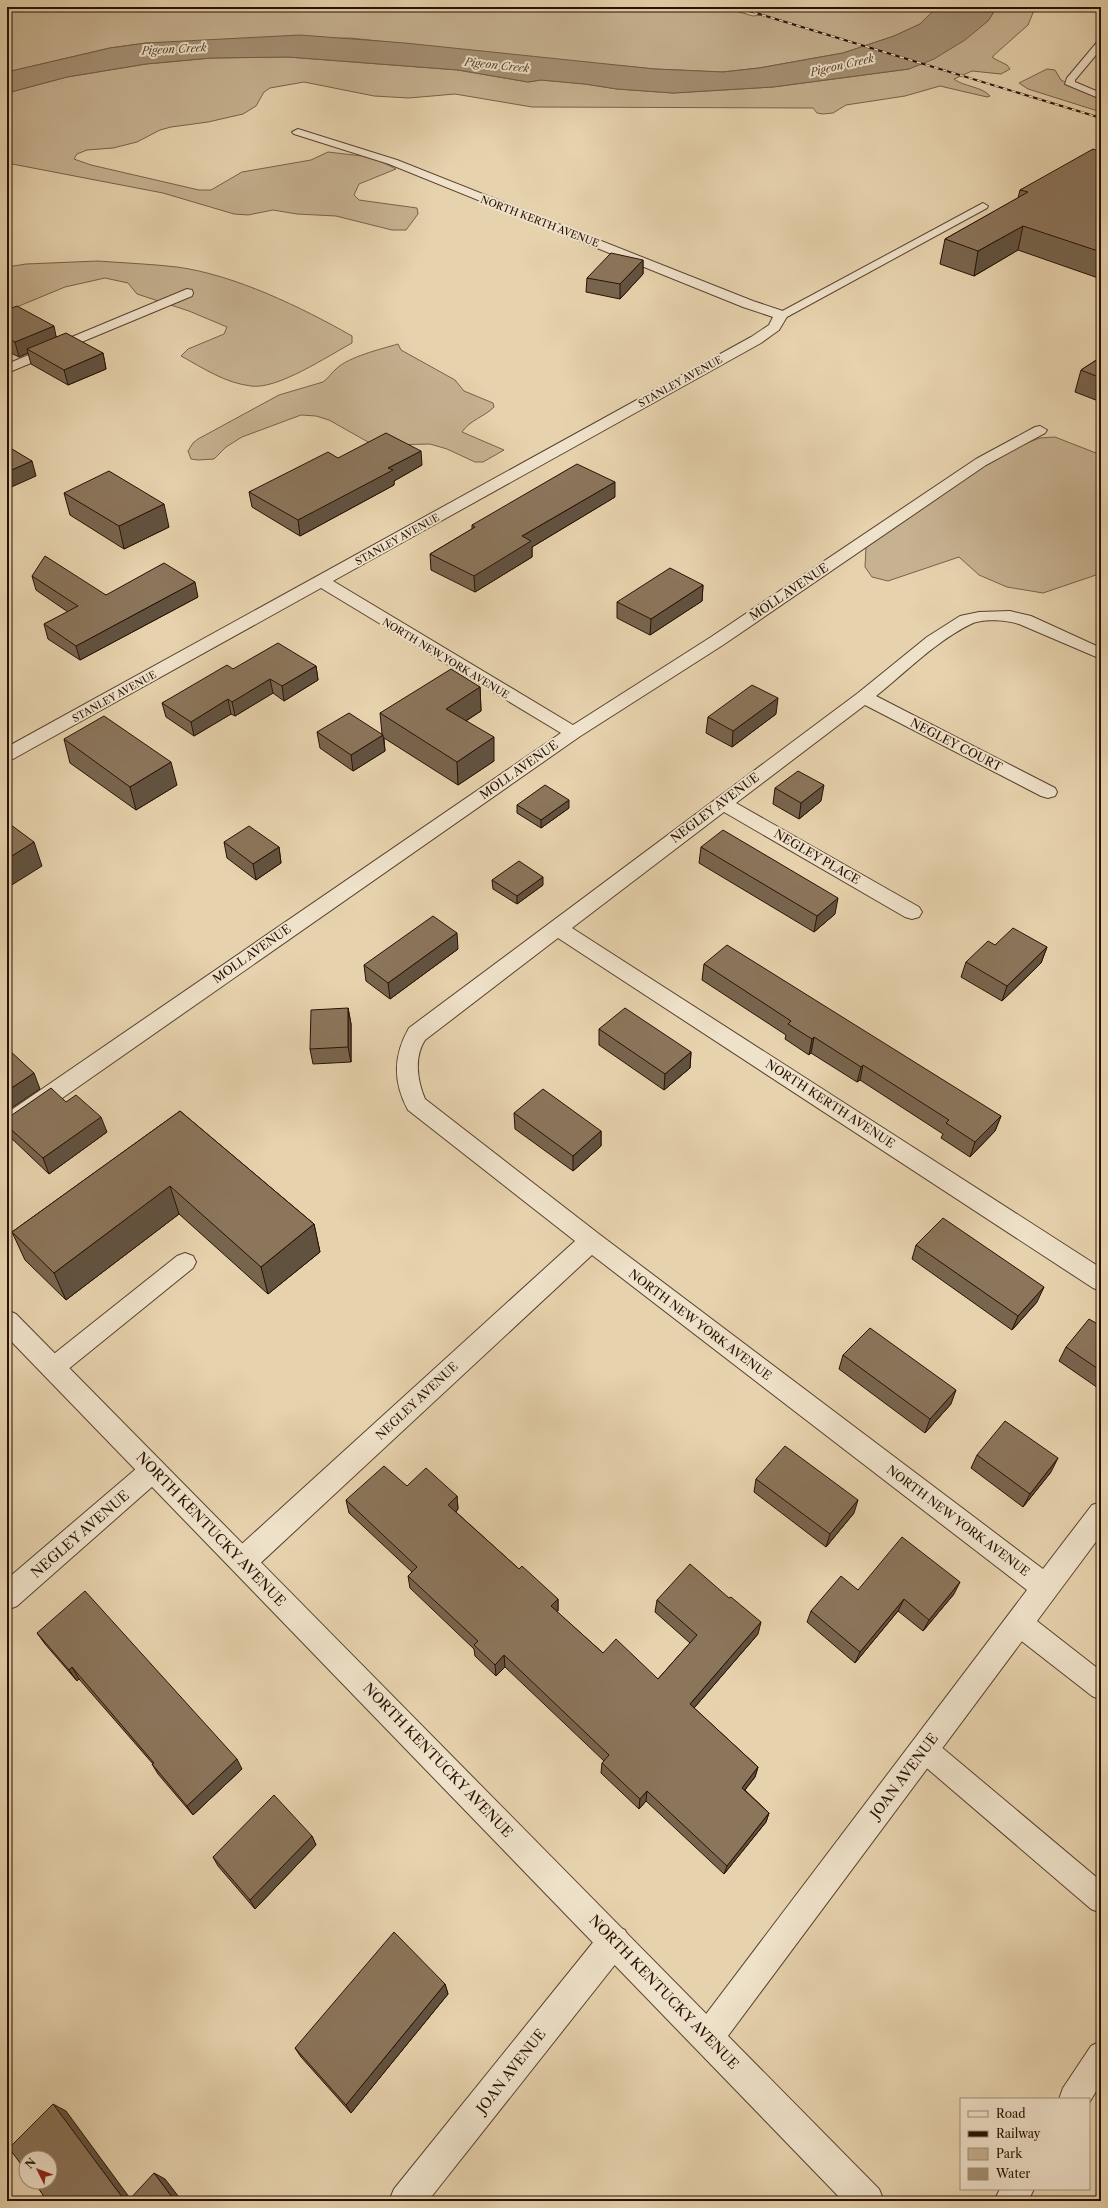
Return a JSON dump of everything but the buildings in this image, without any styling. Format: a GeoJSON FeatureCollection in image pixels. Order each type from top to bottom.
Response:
{"type":"FeatureCollection","features":[{"type":"Feature","properties":{"kind":"highway"},"geometry":{"type":"LineString","coordinates":[[1088,7],[1101,9]]}},
{"type":"Feature","properties":{"kind":"street","name":"NORTH KERTH AVENUE"},"geometry":{"type":"LineString","coordinates":[[298,132],[399,164],[748,304],[781,315]]}},
{"type":"Feature","properties":{"kind":"street"},"geometry":{"type":"LineString","coordinates":[[7,369],[187,293]]}},
{"type":"Feature","properties":{"kind":"street","name":"STANLEY AVENUE"},"geometry":{"type":"LineString","coordinates":[[7,755],[756,340],[774,326],[781,315]]}},
{"type":"Feature","properties":{"kind":"street","name":"MOLL AVENUE"},"geometry":{"type":"LineString","coordinates":[[7,1125],[573,733],[717,641],[981,462],[1040,430]]}},
{"type":"Feature","properties":{"kind":"street","name":"NORTH NEW YORK AVENUE"},"geometry":{"type":"LineString","coordinates":[[320,581],[573,733]]}},
{"type":"Feature","properties":{"kind":"street","name":"NEGLEY AVENUE"},"geometry":{"type":"LineString","coordinates":[[417,1034],[864,697],[933,641],[966,620],[979,617],[1010,616],[1025,620],[1101,654]]}},
{"type":"Feature","properties":{"kind":"street","name":"NEGLEY COURT"},"geometry":{"type":"LineString","coordinates":[[864,697],[1048,792]]}},
{"type":"Feature","properties":{"kind":"street","name":"NEGLEY PLACE"},"geometry":{"type":"LineString","coordinates":[[722,803],[912,912]]}},
{"type":"Feature","properties":{"kind":"street","name":"NORTH KERTH AVENUE"},"geometry":{"type":"LineString","coordinates":[[557,928],[1101,1281]]}},
{"type":"Feature","properties":{"kind":"street","name":"NORTH NEW YORK AVENUE"},"geometry":{"type":"LineString","coordinates":[[417,1034],[410,1044],[407,1071],[409,1088],[416,1104],[591,1241],[1045,1587]]}},
{"type":"Feature","properties":{"kind":"street","name":"NEGLEY AVENUE"},"geometry":{"type":"LineString","coordinates":[[243,1561],[591,1241]]}},
{"type":"Feature","properties":{"kind":"street","name":"NORTH KENTUCKY AVENUE"},"geometry":{"type":"LineString","coordinates":[[7,1321],[867,2201]]}},
{"type":"Feature","properties":{"kind":"street","name":"NEGLEY AVENUE"},"geometry":{"type":"LineString","coordinates":[[7,1597],[153,1470]]}},
{"type":"Feature","properties":{"kind":"street","name":"JOAN AVENUE"},"geometry":{"type":"LineString","coordinates":[[708,2037],[1101,1514]]}},
{"type":"Feature","properties":{"kind":"street","name":"JOAN AVENUE"},"geometry":{"type":"LineString","coordinates":[[406,2201],[614,1941]]}},
{"type":"Feature","properties":{"kind":"lane"},"geometry":{"type":"LineString","coordinates":[[1101,43],[1070,80],[1070,84],[1101,96]]}},
{"type":"Feature","properties":{"kind":"lane"},"geometry":{"type":"LineString","coordinates":[[1085,62],[1096,64]]}},
{"type":"Feature","properties":{"kind":"lane"},"geometry":{"type":"LineString","coordinates":[[781,315],[983,206]]}},
{"type":"Feature","properties":{"kind":"lane"},"geometry":{"type":"LineString","coordinates":[[53,1368],[185,1262]]}},
{"type":"Feature","properties":{"kind":"lane"},"geometry":{"type":"LineString","coordinates":[[1019,1623],[1101,1687]]}},
{"type":"Feature","properties":{"kind":"lane"},"geometry":{"type":"LineString","coordinates":[[924,1749],[1101,1899]]}},
{"type":"Feature","properties":{"kind":"lane"},"geometry":{"type":"LineString","coordinates":[[1075,2098],[1101,2056]]}},
{"type":"Feature","properties":{"kind":"lane"},"geometry":{"type":"LineString","coordinates":[[1010,2201],[1017,2190]]}},
{"type":"Feature","properties":{"kind":"green space"},"geometry":{"type":"Polygon","coordinates":[[[7,7],[722,7],[753,16],[763,15],[750,7],[941,7],[933,11],[920,24],[894,36],[843,53],[759,68],[722,72],[655,69],[567,61],[350,38],[146,43],[110,48],[7,72],[7,7]]]}},
{"type":"Feature","properties":{"kind":"green space"},"geometry":{"type":"Polygon","coordinates":[[[997,7],[1035,8],[1028,25],[993,56],[993,58],[1007,65],[1010,69],[1001,74],[972,71],[954,79],[963,84],[982,90],[990,96],[987,97],[940,86],[905,96],[846,105],[833,113],[823,114],[817,113],[813,108],[532,107],[455,94],[409,98],[374,96],[304,82],[270,88],[264,92],[256,106],[243,114],[208,122],[171,127],[160,130],[137,142],[113,148],[87,150],[77,154],[74,159],[91,165],[199,190],[211,190],[242,172],[311,160],[328,152],[362,156],[380,161],[396,169],[359,184],[354,195],[359,200],[417,208],[418,214],[406,230],[392,230],[336,216],[297,214],[273,210],[248,215],[234,214],[163,193],[7,163],[7,93],[67,77],[146,64],[211,58],[288,57],[458,70],[528,82],[541,80],[585,84],[617,89],[673,93],[773,87],[909,69],[988,21],[997,7]]]}},
{"type":"Feature","properties":{"kind":"green space"},"geometry":{"type":"Polygon","coordinates":[[[1047,69],[1055,70],[1061,80],[1101,100],[1101,112],[1028,89],[1019,83],[1047,69]]]}},
{"type":"Feature","properties":{"kind":"green space"},"geometry":{"type":"Polygon","coordinates":[[[98,261],[177,267],[222,277],[267,294],[311,314],[352,336],[352,343],[288,378],[262,386],[251,386],[232,382],[181,356],[188,349],[224,334],[227,327],[189,311],[137,294],[128,283],[105,278],[65,287],[7,311],[7,267],[26,264],[98,261]]]}},
{"type":"Feature","properties":{"kind":"green space"},"geometry":{"type":"Polygon","coordinates":[[[398,344],[401,350],[455,380],[464,391],[493,403],[494,407],[469,424],[462,432],[504,450],[483,462],[475,462],[447,449],[430,444],[390,445],[368,442],[329,420],[316,416],[301,415],[242,437],[226,447],[214,459],[191,459],[188,451],[193,443],[198,439],[279,395],[323,382],[336,369],[348,361],[398,344]]]}},
{"type":"Feature","properties":{"kind":"green space"},"geometry":{"type":"Polygon","coordinates":[[[1055,437],[1101,455],[1101,577],[1096,575],[1043,593],[1007,587],[979,575],[959,557],[888,581],[872,577],[865,567],[866,547],[1005,451],[1040,438],[1055,437]]]}},
{"type":"Feature","properties":{"kind":"water","name":"Pigeon Creek"},"geometry":{"type":"Polygon","coordinates":[[[941,7],[997,7],[988,21],[965,40],[934,59],[909,69],[773,87],[673,93],[617,89],[585,84],[541,80],[528,82],[458,70],[288,57],[211,58],[146,64],[67,77],[7,93],[7,72],[110,48],[146,43],[300,35],[405,43],[655,69],[723,72],[759,68],[843,53],[894,36],[920,24],[933,11],[941,7]]]}},
{"type":"Feature","properties":{"kind":"railway"},"geometry":{"type":"LineString","coordinates":[[736,7],[1101,118]]}}]}
